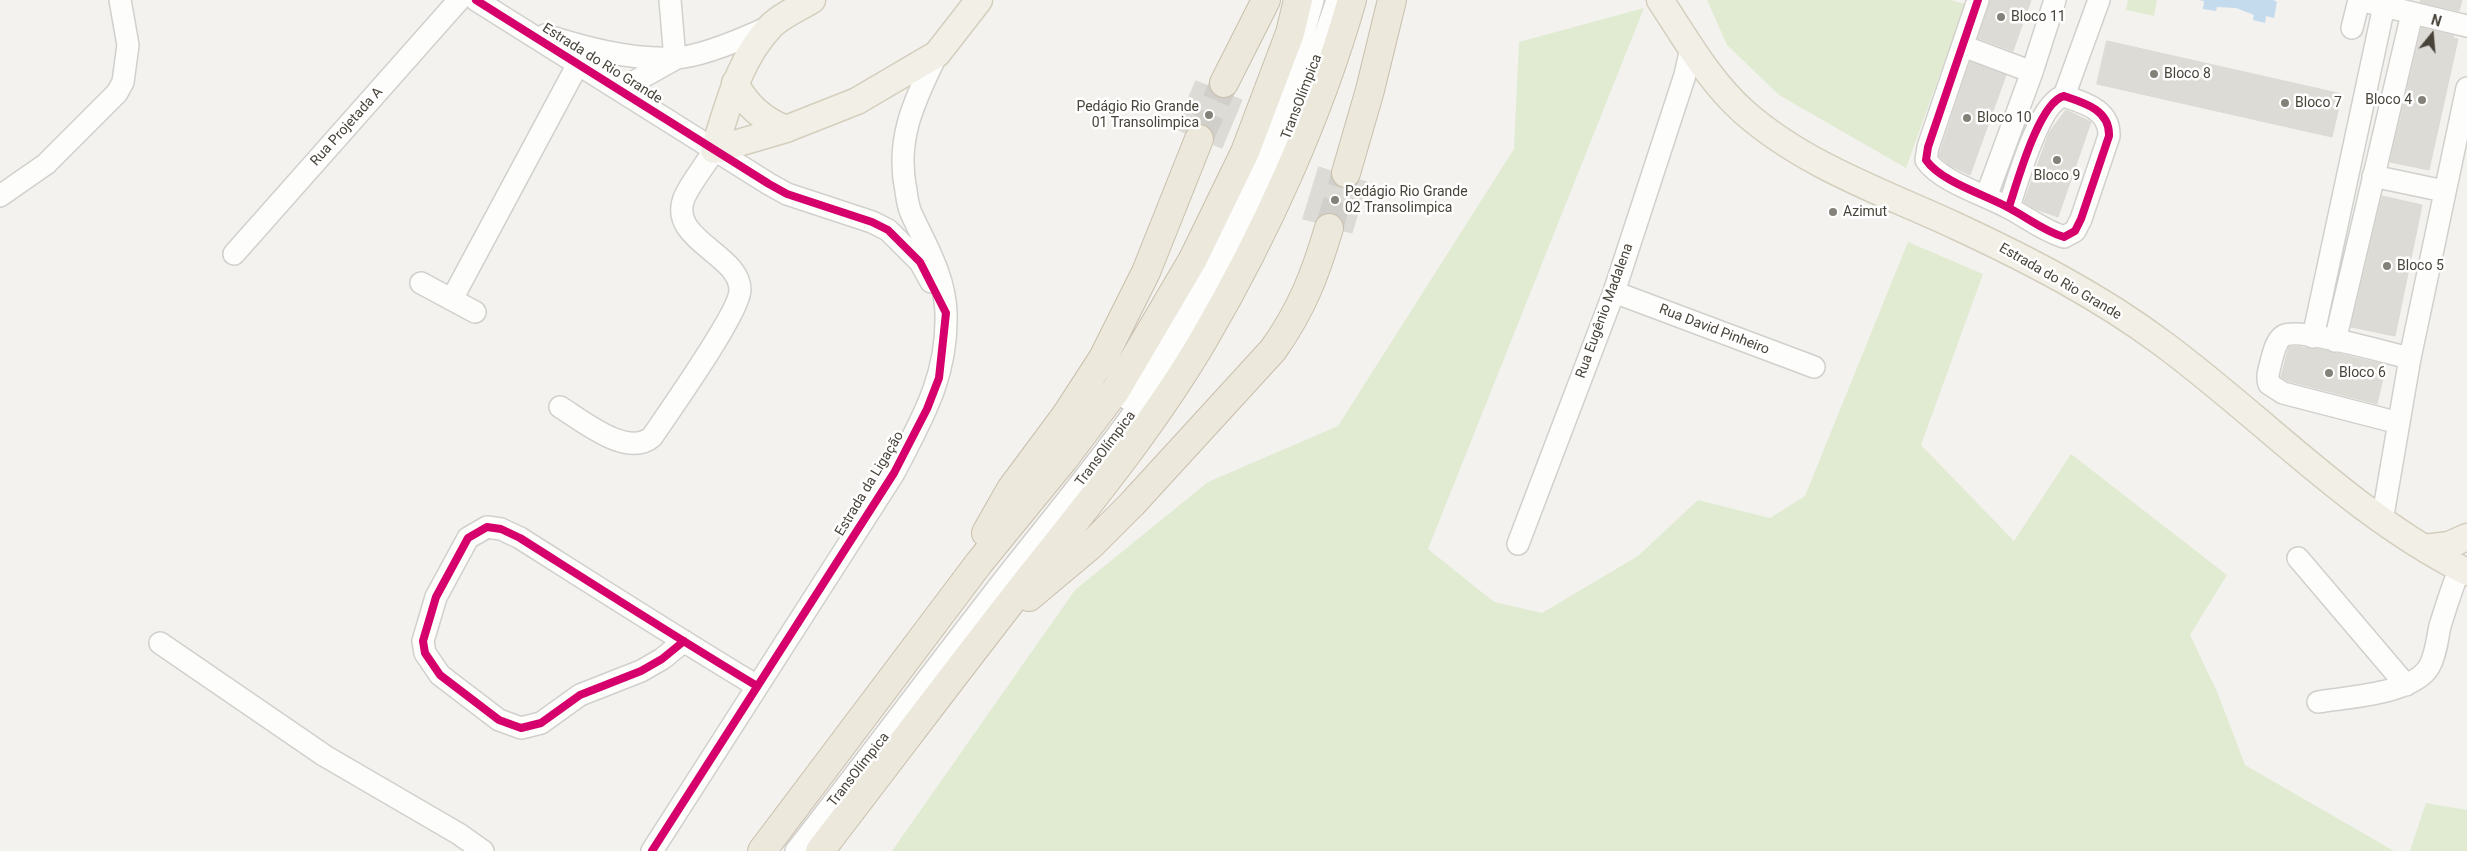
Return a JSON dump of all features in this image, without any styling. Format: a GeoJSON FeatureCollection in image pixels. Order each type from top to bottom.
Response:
{"type":"FeatureCollection","features":[{"type":"Feature","properties":{"kind":"highway"},"geometry":{"type":"LineString","coordinates":[[1224,83],[1266,0]]}},
{"type":"Feature","properties":{"kind":"highway","name":"TransOlímpica"},"geometry":{"type":"LineString","coordinates":[[762,851],[978,563],[1064,459],[1116,390],[1194,259],[1245,152],[1290,33],[1298,0]]}},
{"type":"Feature","properties":{"kind":"highway","name":"TransOlímpica"},"geometry":{"type":"LineString","coordinates":[[820,851],[1125,457],[1208,333],[1242,272],[1309,124],[1336,56],[1352,0]]}},
{"type":"Feature","properties":{"kind":"highway"},"geometry":{"type":"LineString","coordinates":[[1346,173],[1370,90],[1392,0]]}},
{"type":"Feature","properties":{"kind":"highway"},"geometry":{"type":"LineString","coordinates":[[978,563],[982,542],[1012,489],[1066,414],[1107,350],[1146,272],[1199,139]]}},
{"type":"Feature","properties":{"kind":"highway"},"geometry":{"type":"LineString","coordinates":[[994,624],[1040,590],[1091,545],[1273,350],[1291,325],[1307,294],[1329,228]]}},
{"type":"Feature","properties":{"kind":"main road","name":"Estrada do Rio Grande"},"geometry":{"type":"LineString","coordinates":[[714,150],[735,83],[745,61],[771,26],[812,0]]}},
{"type":"Feature","properties":{"kind":"main road","name":"Estrada do Rio Grande"},"geometry":{"type":"LineString","coordinates":[[1660,0],[1691,48],[1696,72],[1779,139],[1829,168],[2005,250],[2091,296],[2162,343],[2337,488],[2382,521],[2424,548],[2464,570]]}},
{"type":"Feature","properties":{"kind":"main road"},"geometry":{"type":"LineString","coordinates":[[714,150],[786,129],[857,101],[937,54],[973,4]]}},
{"type":"Feature","properties":{"kind":"main road"},"geometry":{"type":"LineString","coordinates":[[735,83],[741,94],[756,112],[767,120],[786,129]]}},
{"type":"Feature","properties":{"kind":"main road"},"geometry":{"type":"LineString","coordinates":[[2424,548],[2449,545],[2467,536]]}},
{"type":"Feature","properties":{"kind":"main road"},"geometry":{"type":"LineString","coordinates":[[2464,570],[2467,544]]}},
{"type":"Feature","properties":{"kind":"street"},"geometry":{"type":"LineString","coordinates":[[0,196],[46,164],[117,93],[123,82],[128,45],[120,0]]}},
{"type":"Feature","properties":{"kind":"street","name":"Rua Projetada A"},"geometry":{"type":"LineString","coordinates":[[234,254],[459,0]]}},
{"type":"Feature","properties":{"kind":"street","name":"Estrada do Rio Grande"},"geometry":{"type":"LineString","coordinates":[[476,0],[621,89],[714,150]]}},
{"type":"Feature","properties":{"kind":"street"},"geometry":{"type":"LineString","coordinates":[[621,89],[674,58],[670,0]]}},
{"type":"Feature","properties":{"kind":"street","name":"TransOlímpica"},"geometry":{"type":"LineString","coordinates":[[783,851],[1048,504],[1136,385],[1173,326],[1223,237],[1265,142],[1301,43],[1313,0]]}},
{"type":"Feature","properties":{"kind":"street","name":"TransOlímpica"},"geometry":{"type":"LineString","coordinates":[[796,851],[1105,452],[1162,374],[1197,317],[1251,218],[1291,127],[1337,0]]}},
{"type":"Feature","properties":{"kind":"street"},"geometry":{"type":"LineString","coordinates":[[1978,0],[1928,147],[1926,160],[1940,174],[2008,207],[2051,233],[2064,237],[2075,231],[2078,225],[2109,136],[2110,126],[2106,118],[2088,104],[2064,96],[2056,99],[2046,111],[2008,207]]}},
{"type":"Feature","properties":{"kind":"street"},"geometry":{"type":"LineString","coordinates":[[1986,197],[2032,72],[2055,0]]}},
{"type":"Feature","properties":{"kind":"street"},"geometry":{"type":"LineString","coordinates":[[2064,96],[2099,0]]}},
{"type":"Feature","properties":{"kind":"street"},"geometry":{"type":"LineString","coordinates":[[2352,28],[2359,0],[2467,26]]}},
{"type":"Feature","properties":{"kind":"street"},"geometry":{"type":"LineString","coordinates":[[2313,337],[2384,6]]}},
{"type":"Feature","properties":{"kind":"street"},"geometry":{"type":"LineString","coordinates":[[2335,341],[2412,14]]}},
{"type":"Feature","properties":{"kind":"street","name":"Estrada do Rio Grande"},"geometry":{"type":"LineString","coordinates":[[519,27],[573,44],[620,54],[674,58],[746,37],[771,26]]}},
{"type":"Feature","properties":{"kind":"street"},"geometry":{"type":"LineString","coordinates":[[1963,46],[2032,72]]}},
{"type":"Feature","properties":{"kind":"street","name":"Estrada da Ligação"},"geometry":{"type":"LineString","coordinates":[[652,851],[894,473],[927,409],[939,378],[946,313],[943,288],[936,265],[910,211],[903,177],[902,156],[903,138],[912,108],[937,54]]}},
{"type":"Feature","properties":{"kind":"street"},"geometry":{"type":"LineString","coordinates":[[452,299],[578,64]]}},
{"type":"Feature","properties":{"kind":"street","name":"Rua Eugênio Madalena"},"geometry":{"type":"LineString","coordinates":[[1518,544],[1696,72]]}},
{"type":"Feature","properties":{"kind":"street"},"geometry":{"type":"LineString","coordinates":[[2382,521],[2410,358],[2467,88]]}},
{"type":"Feature","properties":{"kind":"street"},"geometry":{"type":"LineString","coordinates":[[560,407],[621,443],[635,445],[646,442],[652,437],[728,321],[740,291],[738,282],[733,272],[686,226],[682,211],[684,198],[714,150],[787,194],[872,222],[888,230],[920,262],[946,313]]}},
{"type":"Feature","properties":{"kind":"street"},"geometry":{"type":"LineString","coordinates":[[2373,176],[2444,191]]}},
{"type":"Feature","properties":{"kind":"street"},"geometry":{"type":"LineString","coordinates":[[421,283],[475,312]]}},
{"type":"Feature","properties":{"kind":"street","name":"Rua David Pinheiro"},"geometry":{"type":"LineString","coordinates":[[1614,292],[1814,367]]}},
{"type":"Feature","properties":{"kind":"street"},"geometry":{"type":"LineString","coordinates":[[2399,423],[2283,393],[2269,384],[2267,380],[2268,372],[2280,338],[2289,334],[2335,341],[2410,358]]}},
{"type":"Feature","properties":{"kind":"street"},"geometry":{"type":"LineString","coordinates":[[684,641],[662,659],[641,671],[580,695],[546,720],[530,727],[521,728],[498,720],[440,675],[425,653],[423,641],[436,597],[468,538],[487,527],[501,529],[520,538],[757,686]]}},
{"type":"Feature","properties":{"kind":"street"},"geometry":{"type":"LineString","coordinates":[[2298,558],[2406,685]]}},
{"type":"Feature","properties":{"kind":"street"},"geometry":{"type":"LineString","coordinates":[[2318,702],[2406,685],[2420,677],[2428,668],[2434,656],[2451,591],[2464,570]]}},
{"type":"Feature","properties":{"kind":"street"},"geometry":{"type":"LineString","coordinates":[[160,643],[325,756],[459,834],[483,851]]}},
{"type":"Feature","properties":{"kind":"green space"},"geometry":{"type":"Polygon","coordinates":[[[1707,0],[1950,0],[1965,4],[1906,168],[1779,95],[1727,45],[1707,0]]]}},
{"type":"Feature","properties":{"kind":"green space"},"geometry":{"type":"Polygon","coordinates":[[[2128,0],[2157,0],[2154,16],[2126,10],[2128,0]]]}},
{"type":"Feature","properties":{"kind":"green space"},"geometry":{"type":"Polygon","coordinates":[[[1644,8],[1428,549],[1494,602],[1542,613],[1638,556],[1698,500],[1770,518],[1805,496],[1908,242],[1983,274],[1921,445],[2014,541],[2071,454],[2227,575],[2190,635],[2218,694],[2245,765],[2394,851],[892,851],[1075,590],[1208,482],[1338,426],[1514,149],[1519,42],[1644,8]]]}},
{"type":"Feature","properties":{"kind":"green space"},"geometry":{"type":"Polygon","coordinates":[[[2426,803],[2467,810],[2467,851],[2410,851],[2426,803]]]}},
{"type":"Feature","properties":{"kind":"water"},"geometry":{"type":"Polygon","coordinates":[[[2198,0],[2273,0],[2277,2],[2274,18],[2266,16],[2265,23],[2253,20],[2254,15],[2236,8],[2217,7],[2216,11],[2203,9],[2204,1],[2198,0]]]}},
{"type":"Feature","properties":{"kind":"building","name":"Bloco 11"},"geometry":{"type":"Polygon","coordinates":[[[1990,0],[2031,0],[2013,51],[1978,38],[1990,0]]]}},
{"type":"Feature","properties":{"kind":"building"},"geometry":{"type":"Polygon","coordinates":[[[2421,0],[2462,0],[2459,11],[2420,2],[2421,0]]]}},
{"type":"Feature","properties":{"kind":"building","name":"Bloco 4"},"geometry":{"type":"Polygon","coordinates":[[[2422,28],[2454,36],[2453,38],[2458,39],[2429,170],[2390,162],[2422,28]]]}},
{"type":"Feature","properties":{"kind":"building"},"geometry":{"type":"Polygon","coordinates":[[[2107,41],[2342,94],[2332,137],[2097,84],[2107,41]]]}},
{"type":"Feature","properties":{"kind":"building","name":"Bloco 10"},"geometry":{"type":"Polygon","coordinates":[[[1970,62],[2006,75],[1970,175],[1949,165],[1939,156],[1970,62]]]}},
{"type":"Feature","properties":{"kind":"building","name":"Pedágio Rio Grande 01 Transolimpica"},"geometry":{"type":"Polygon","coordinates":[[[1196,81],[1209,86],[1217,97],[1225,99],[1232,96],[1242,100],[1222,148],[1214,145],[1214,136],[1211,129],[1205,125],[1196,124],[1189,127],[1185,133],[1176,129],[1196,81]]]}},
{"type":"Feature","properties":{"kind":"building","name":"Bloco 9"},"geometry":{"type":"Polygon","coordinates":[[[2066,110],[2091,122],[2058,217],[2036,209],[2024,202],[2049,133],[2066,110]]]}},
{"type":"Feature","properties":{"kind":"building","name":"Pedágio Rio Grande 02 Transolimpica"},"geometry":{"type":"Polygon","coordinates":[[[1319,167],[1331,171],[1334,183],[1341,188],[1350,188],[1360,180],[1367,182],[1352,233],[1344,231],[1341,218],[1333,213],[1325,213],[1315,222],[1303,219],[1319,167]]]}},
{"type":"Feature","properties":{"kind":"building","name":"Bloco 5"},"geometry":{"type":"Polygon","coordinates":[[[2382,196],[2422,205],[2395,336],[2351,327],[2382,196]]]}},
{"type":"Feature","properties":{"kind":"building","name":"Bloco 6"},"geometry":{"type":"Polygon","coordinates":[[[2295,346],[2324,350],[2386,365],[2377,404],[2288,381],[2281,377],[2289,347],[2295,346]]]}},
{"type":"Feature","properties":{"kind":"tunnel"},"geometry":{"type":"LineString","coordinates":[[1199,139],[1224,83]]}},
{"type":"Feature","properties":{"kind":"tunnel"},"geometry":{"type":"LineString","coordinates":[[1329,228],[1346,173]]}},
{"type":"Feature","properties":{"kind":"cycle path"},"geometry":{"type":"LineString","coordinates":[[476,0],[769,184],[787,194],[872,222],[888,230],[920,262],[946,313],[939,378],[927,409],[894,473],[652,851]]}},
{"type":"Feature","properties":{"kind":"cycle path"},"geometry":{"type":"LineString","coordinates":[[1978,0],[1928,147],[1926,160],[1933,168],[1964,187],[2064,237],[2075,231],[2081,219],[2109,136],[2108,127],[2101,114],[2088,105],[2064,96],[2055,102],[2046,112],[2030,145],[2009,207]]}},
{"type":"Feature","properties":{"kind":"cycle path"},"geometry":{"type":"LineString","coordinates":[[684,641],[662,659],[641,671],[580,695],[541,723],[521,728],[499,720],[440,675],[425,653],[423,641],[436,597],[468,538],[487,527],[501,529],[520,538],[757,686]]}},
{"type":"Feature","properties":{"kind":"place","name":"Bloco 11"},"geometry":{"type":"Point","coordinates":[2001,17]}},
{"type":"Feature","properties":{"kind":"place","name":"Bloco 8"},"geometry":{"type":"Point","coordinates":[2154,74]}},
{"type":"Feature","properties":{"kind":"place","name":"Bloco 4"},"geometry":{"type":"Point","coordinates":[2422,100]}},
{"type":"Feature","properties":{"kind":"place","name":"Bloco 7"},"geometry":{"type":"Point","coordinates":[2285,103]}},
{"type":"Feature","properties":{"kind":"place","name":"Pedágio Rio Grande 01 Transolimpica"},"geometry":{"type":"Point","coordinates":[1209,115]}},
{"type":"Feature","properties":{"kind":"place","name":"Bloco 10"},"geometry":{"type":"Point","coordinates":[1967,118]}},
{"type":"Feature","properties":{"kind":"place","name":"Bloco 9"},"geometry":{"type":"Point","coordinates":[2057,160]}},
{"type":"Feature","properties":{"kind":"place","name":"Pedágio Rio Grande 02 Transolimpica"},"geometry":{"type":"Point","coordinates":[1335,200]}},
{"type":"Feature","properties":{"kind":"place","name":"Azimut"},"geometry":{"type":"Point","coordinates":[1833,212]}},
{"type":"Feature","properties":{"kind":"place","name":"Bloco 5"},"geometry":{"type":"Point","coordinates":[2387,266]}},
{"type":"Feature","properties":{"kind":"place","name":"Bloco 6"},"geometry":{"type":"Point","coordinates":[2329,373]}}]}
